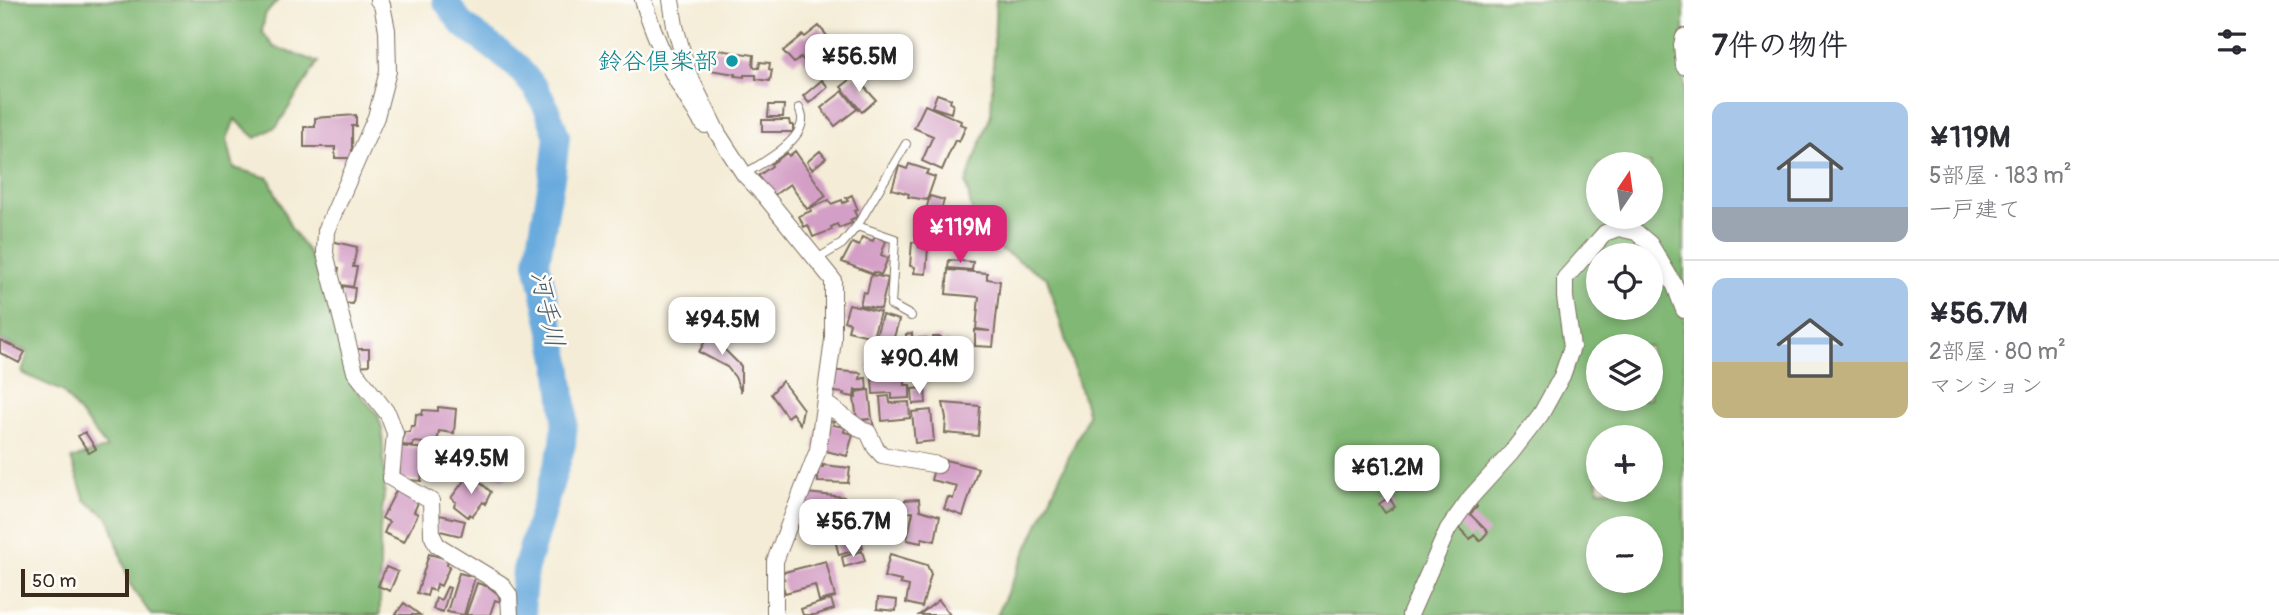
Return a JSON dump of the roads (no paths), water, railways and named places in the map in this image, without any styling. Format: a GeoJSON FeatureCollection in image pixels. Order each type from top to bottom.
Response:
{"type":"FeatureCollection","features":[{"type":"Feature","properties":{"kind":"street"},"geometry":{"type":"LineString","coordinates":[[378,0],[382,5],[387,30],[388,71],[376,117],[326,231],[325,253],[355,372],[388,414],[395,433],[391,478],[430,501],[432,536],[437,545],[501,584],[509,595],[510,615]]}},
{"type":"Feature","properties":{"kind":"street"},"geometry":{"type":"LineString","coordinates":[[643,0],[652,28],[684,96],[701,123],[718,134]]}},
{"type":"Feature","properties":{"kind":"street"},"geometry":{"type":"LineString","coordinates":[[671,0],[674,26],[688,73],[718,134],[744,174],[833,281],[833,340],[818,450],[775,561],[775,615]]}},
{"type":"Feature","properties":{"kind":"street"},"geometry":{"type":"LineString","coordinates":[[1684,37],[1684,66]]}},
{"type":"Feature","properties":{"kind":"street"},"geometry":{"type":"LineString","coordinates":[[1410,615],[1448,529],[1541,414],[1562,376],[1572,347],[1565,278],[1605,233],[1618,228],[1636,232],[1650,244],[1675,286],[1684,310]]}},
{"type":"Feature","properties":{"kind":"street"},"geometry":{"type":"LineString","coordinates":[[825,403],[868,432],[882,455],[938,465]]}},
{"type":"Feature","properties":{"kind":"lane"},"geometry":{"type":"LineString","coordinates":[[744,174],[768,160],[798,134],[803,119],[799,108]]}},
{"type":"Feature","properties":{"kind":"lane"},"geometry":{"type":"LineString","coordinates":[[817,259],[842,244],[857,226],[906,144]]}},
{"type":"Feature","properties":{"kind":"lane"},"geometry":{"type":"LineString","coordinates":[[857,226],[895,239],[891,305],[911,316]]}},
{"type":"Feature","properties":{"kind":"waterway","name":"河手川"},"geometry":{"type":"LineString","coordinates":[[445,0],[462,24],[515,64],[536,89],[557,136],[537,262],[559,363],[565,416],[563,444],[525,570],[522,601],[524,615]]}},
{"type":"Feature","properties":{"kind":"place","name":"鈴谷倶楽部"},"geometry":{"type":"Point","coordinates":[732,61]}}]}
